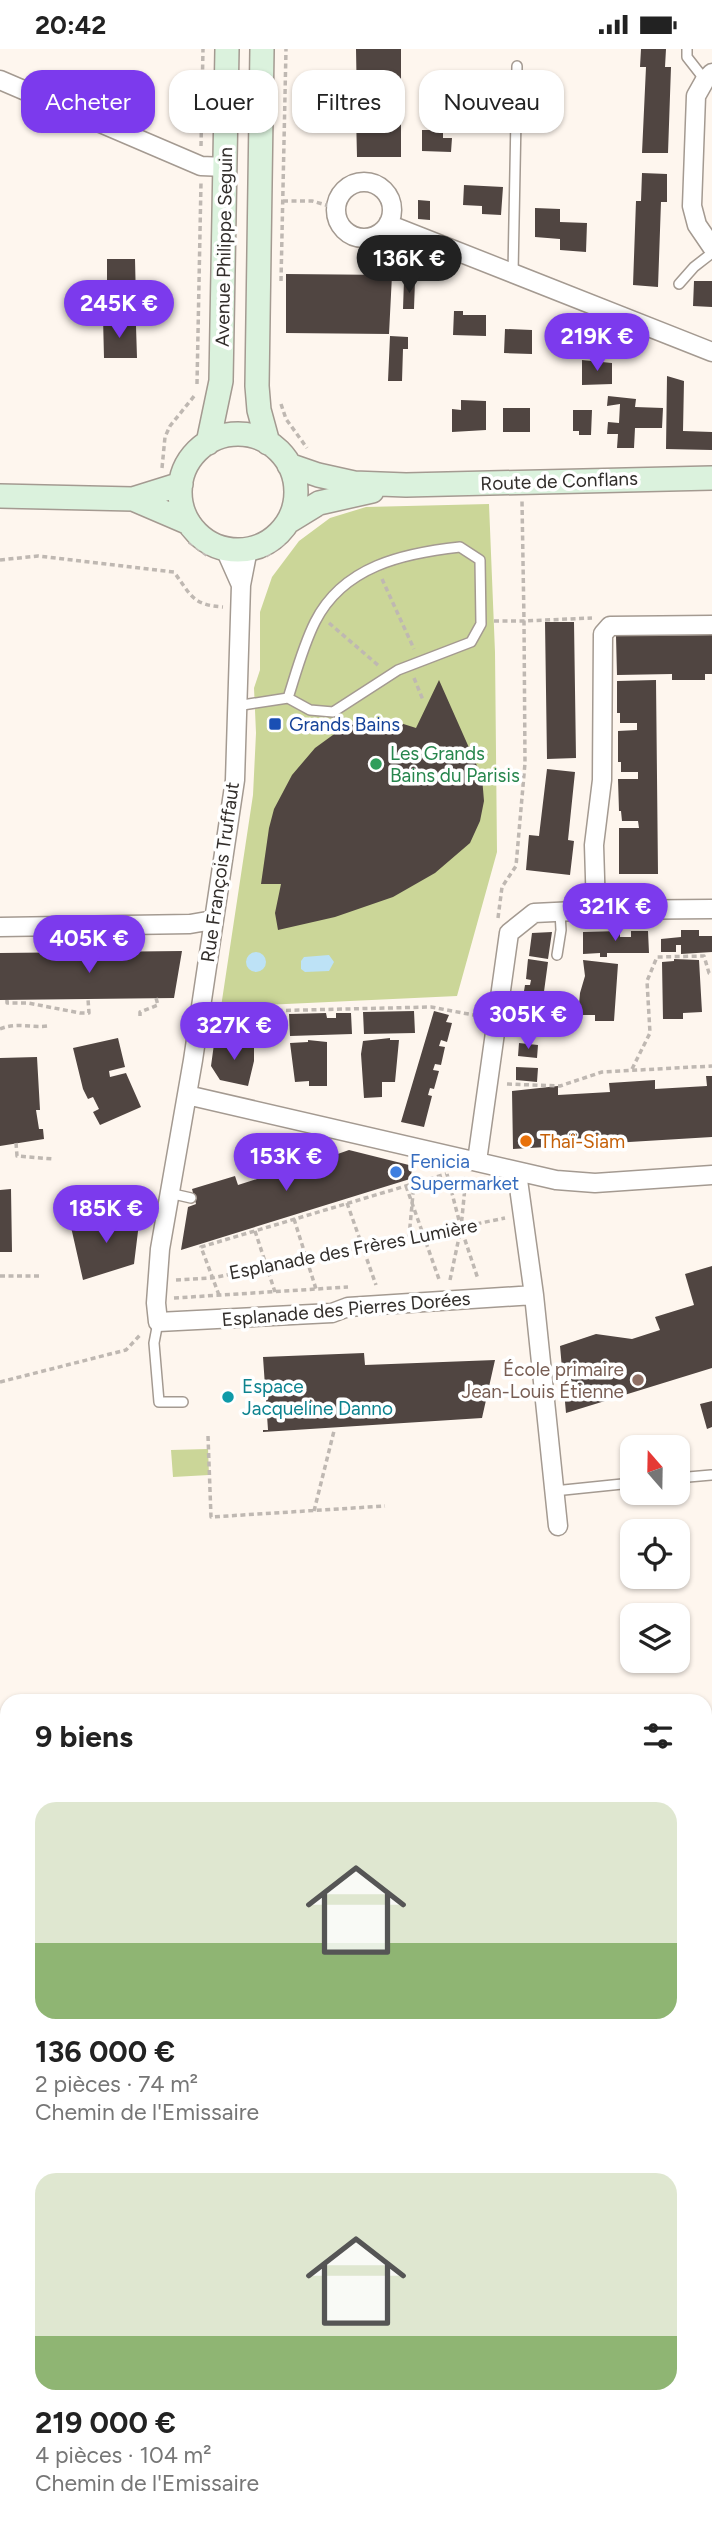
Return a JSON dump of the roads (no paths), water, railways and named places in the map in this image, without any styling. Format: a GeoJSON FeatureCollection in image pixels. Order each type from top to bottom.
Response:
{"type":"FeatureCollection","features":[{"type":"Feature","properties":{"kind":"main road","name":"Avenue Philippe Seguin"},"geometry":{"type":"LineString","coordinates":[[208,443],[221,381],[227,49]]}},
{"type":"Feature","properties":{"kind":"main road","name":"Avenue Philippe Seguin"},"geometry":{"type":"LineString","coordinates":[[262,49],[257,386],[259,410],[268,443]]}},
{"type":"Feature","properties":{"kind":"main road"},"geometry":{"type":"LineString","coordinates":[[133,499],[188,531],[199,535],[211,543],[225,549],[256,553],[277,535],[291,529],[296,484],[289,465],[280,452],[268,443],[238,435],[222,437],[208,443],[190,460],[181,484],[188,531]]}},
{"type":"Feature","properties":{"kind":"main road","name":"Route de Conflans"},"geometry":{"type":"LineString","coordinates":[[289,465],[318,475],[354,482],[406,485],[712,478]]}},
{"type":"Feature","properties":{"kind":"main road"},"geometry":{"type":"LineString","coordinates":[[0,496],[133,499],[181,484]]}},
{"type":"Feature","properties":{"kind":"main road","name":"Route de Conflans"},"geometry":{"type":"LineString","coordinates":[[291,529],[320,503],[351,494],[406,485]]}},
{"type":"Feature","properties":{"kind":"street"},"geometry":{"type":"LineString","coordinates":[[709,77],[696,96],[692,206],[696,225],[712,247]]}},
{"type":"Feature","properties":{"kind":"street"},"geometry":{"type":"LineString","coordinates":[[0,80],[201,166],[225,167]]}},
{"type":"Feature","properties":{"kind":"street"},"geometry":{"type":"LineString","coordinates":[[368,182],[384,190],[392,207],[388,224],[382,232],[374,236],[356,237],[341,226],[336,208],[343,191],[350,186],[368,182]]}},
{"type":"Feature","properties":{"kind":"street"},"geometry":{"type":"LineString","coordinates":[[388,224],[712,352]]}},
{"type":"Feature","properties":{"kind":"street"},"geometry":{"type":"LineString","coordinates":[[225,549],[240,582]]}},
{"type":"Feature","properties":{"kind":"street","name":"Rue François Truffaut"},"geometry":{"type":"LineString","coordinates":[[151,1327],[156,1303],[160,1249],[187,1095],[235,780],[240,582],[256,553]]}},
{"type":"Feature","properties":{"kind":"street"},"geometry":{"type":"LineString","coordinates":[[597,910],[594,845],[603,780],[603,633],[610,626],[712,625]]}},
{"type":"Feature","properties":{"kind":"street"},"geometry":{"type":"LineString","coordinates":[[477,1161],[509,933],[534,913],[712,909]]}},
{"type":"Feature","properties":{"kind":"street"},"geometry":{"type":"LineString","coordinates":[[0,927],[190,924],[213,920]]}},
{"type":"Feature","properties":{"kind":"street"},"geometry":{"type":"LineString","coordinates":[[187,1095],[556,1180],[595,1183],[712,1175]]}},
{"type":"Feature","properties":{"kind":"street"},"geometry":{"type":"LineString","coordinates":[[517,1173],[534,1295],[558,1526]]}},
{"type":"Feature","properties":{"kind":"street","name":"Esplanade des Pierres Dorées"},"geometry":{"type":"LineString","coordinates":[[151,1327],[332,1313],[348,1307],[534,1295]]}},
{"type":"Feature","properties":{"kind":"lane"},"geometry":{"type":"LineString","coordinates":[[687,49],[687,57],[709,77]]}},
{"type":"Feature","properties":{"kind":"lane"},"geometry":{"type":"LineString","coordinates":[[513,275],[517,66]]}},
{"type":"Feature","properties":{"kind":"lane"},"geometry":{"type":"LineString","coordinates":[[679,284],[694,267],[712,253]]}},
{"type":"Feature","properties":{"kind":"lane"},"geometry":{"type":"LineString","coordinates":[[236,706],[288,698],[310,711],[333,712],[391,674],[471,642],[481,621],[480,560],[460,547],[416,552],[376,566],[349,580],[315,622],[288,698]]}},
{"type":"Feature","properties":{"kind":"lane"},"geometry":{"type":"LineString","coordinates":[[557,955],[561,930],[560,912]]}},
{"type":"Feature","properties":{"kind":"lane"},"geometry":{"type":"LineString","coordinates":[[169,1193],[191,1198]]}},
{"type":"Feature","properties":{"kind":"lane"},"geometry":{"type":"LineString","coordinates":[[151,1327],[159,1402],[183,1402]]}},
{"type":"Feature","properties":{"kind":"lane"},"geometry":{"type":"LineString","coordinates":[[690,1477],[710,1475]]}},
{"type":"Feature","properties":{"kind":"lane"},"geometry":{"type":"LineString","coordinates":[[554,1490],[620,1484]]}},
{"type":"Feature","properties":{"kind":"water"},"geometry":{"type":"Polygon","coordinates":[[[252,952],[260,952],[266,962],[260,972],[252,972],[246,966],[246,958],[252,952]]]}},
{"type":"Feature","properties":{"kind":"water"},"geometry":{"type":"Polygon","coordinates":[[[329,955],[334,962],[329,971],[305,972],[301,969],[304,957],[329,955]]]}},
{"type":"Feature","properties":{"kind":"place","name":"Grands Bains"},"geometry":{"type":"Point","coordinates":[275,724]}},
{"type":"Feature","properties":{"kind":"place","name":"Les Grands Bains du Parisis"},"geometry":{"type":"Point","coordinates":[376,764]}},
{"type":"Feature","properties":{"kind":"place","name":"Thaï-Siam"},"geometry":{"type":"Point","coordinates":[526,1141]}},
{"type":"Feature","properties":{"kind":"place","name":"Fenicia Supermarket"},"geometry":{"type":"Point","coordinates":[396,1172]}},
{"type":"Feature","properties":{"kind":"place","name":"École primaire Jean-Louis Étienne"},"geometry":{"type":"Point","coordinates":[638,1380]}},
{"type":"Feature","properties":{"kind":"place","name":"Espace Jacqueline Danno"},"geometry":{"type":"Point","coordinates":[228,1397]}}]}
